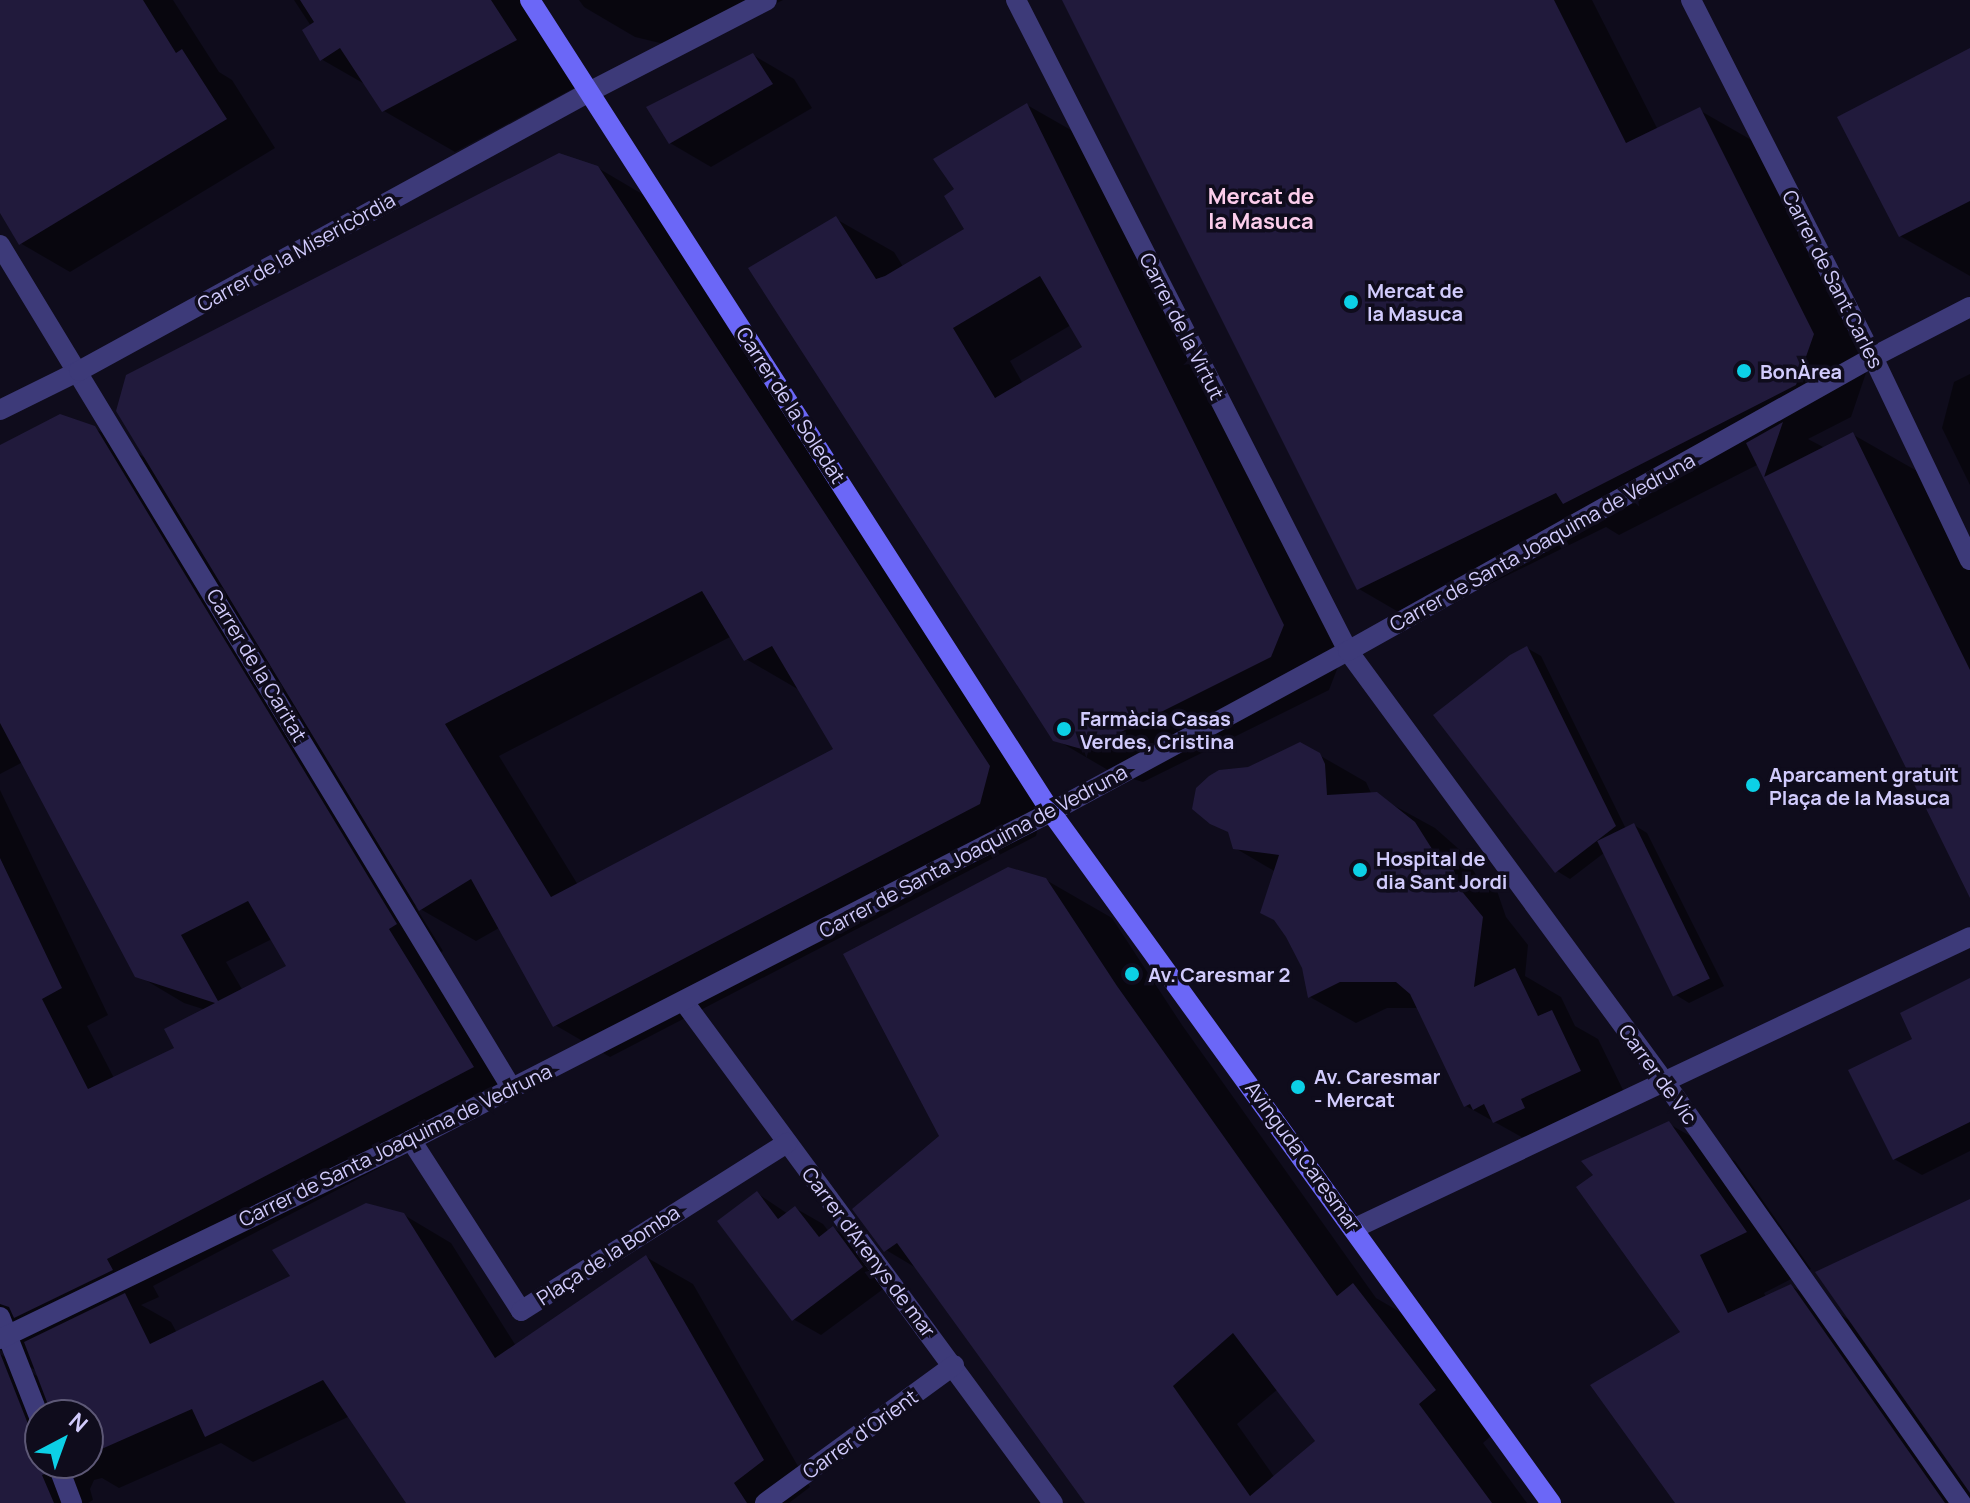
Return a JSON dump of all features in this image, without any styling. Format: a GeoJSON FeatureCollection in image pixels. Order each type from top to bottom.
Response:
{"type":"FeatureCollection","features":[{"type":"Feature","properties":{"kind":"street","name":"Carrer de la Soledat"},"geometry":{"type":"LineString","coordinates":[[530,0],[1051,812]]}},
{"type":"Feature","properties":{"kind":"street","name":"Carrer de la Misericòrdia"},"geometry":{"type":"LineString","coordinates":[[0,410],[79,371],[589,92],[767,0]]}},
{"type":"Feature","properties":{"kind":"street","name":"Carrer de la Virtut"},"geometry":{"type":"LineString","coordinates":[[1016,0],[1348,651]]}},
{"type":"Feature","properties":{"kind":"street","name":"Carrer de Sant Carles"},"geometry":{"type":"LineString","coordinates":[[1691,0],[1873,357],[1970,560]]}},
{"type":"Feature","properties":{"kind":"street","name":"Carrer de la Caritat"},"geometry":{"type":"LineString","coordinates":[[0,245],[511,1087]]}},
{"type":"Feature","properties":{"kind":"street","name":"Carrer de Santa Joaquima de Vedruna"},"geometry":{"type":"LineString","coordinates":[[3,1330],[411,1140],[1051,812],[1348,651],[1873,357],[1970,307]]}},
{"type":"Feature","properties":{"kind":"street","name":"Carrer de Vic"},"geometry":{"type":"LineString","coordinates":[[1348,651],[1664,1081],[1961,1503]]}},
{"type":"Feature","properties":{"kind":"street","name":"Avinguda Caresmar"},"geometry":{"type":"LineString","coordinates":[[1051,812],[1355,1228],[1551,1503]]}},
{"type":"Feature","properties":{"kind":"street"},"geometry":{"type":"LineString","coordinates":[[1355,1228],[1970,937]]}},
{"type":"Feature","properties":{"kind":"street","name":"Carrer d'Arenys de mar"},"geometry":{"type":"LineString","coordinates":[[684,1002],[1053,1503]]}},
{"type":"Feature","properties":{"kind":"street","name":"Plaça de la Bomba"},"geometry":{"type":"LineString","coordinates":[[411,1140],[521,1311],[787,1143]]}},
{"type":"Feature","properties":{"kind":"street"},"geometry":{"type":"LineString","coordinates":[[3,1330],[32,1399]]}},
{"type":"Feature","properties":{"kind":"street","name":"Carrer d'Orient"},"geometry":{"type":"LineString","coordinates":[[765,1503],[954,1365]]}},
{"type":"Feature","properties":{"kind":"street"},"geometry":{"type":"LineString","coordinates":[[63,1479],[72,1503]]}},
{"type":"Feature","properties":{"kind":"building"},"geometry":{"type":"Polygon","coordinates":[[[0,0],[143,0],[176,53],[182,49],[227,119],[19,245],[0,213],[0,0]]]}},
{"type":"Feature","properties":{"kind":"building"},"geometry":{"type":"Polygon","coordinates":[[[300,0],[491,0],[517,40],[382,112],[340,48],[320,61],[302,30],[314,22],[300,0]]]}},
{"type":"Feature","properties":{"kind":"building"},"geometry":{"type":"Polygon","coordinates":[[[1062,0],[1554,0],[1626,143],[1700,107],[1814,334],[1796,385],[1563,504],[1556,493],[1357,590],[1062,0]]]}},
{"type":"Feature","properties":{"kind":"building"},"geometry":{"type":"Polygon","coordinates":[[[1970,48],[1970,201],[1899,237],[1837,117],[1970,48]]]}},
{"type":"Feature","properties":{"kind":"building"},"geometry":{"type":"Polygon","coordinates":[[[753,53],[773,84],[669,144],[646,107],[753,53]]]}},
{"type":"Feature","properties":{"kind":"building"},"geometry":{"type":"Polygon","coordinates":[[[1027,103],[1284,625],[1271,657],[1085,750],[1053,741],[748,268],[836,216],[876,279],[885,276],[964,229],[944,196],[954,189],[933,159],[1027,103]],[[1040,276],[953,328],[995,398],[1082,347],[1040,276]]]}},
{"type":"Feature","properties":{"kind":"building"},"geometry":{"type":"Polygon","coordinates":[[[559,153],[598,166],[990,766],[980,804],[553,1027],[471,879],[419,911],[116,411],[126,375],[559,153]],[[702,591],[445,724],[551,897],[833,749],[772,646],[744,661],[702,591]]]}},
{"type":"Feature","properties":{"kind":"building"},"geometry":{"type":"Polygon","coordinates":[[[60,414],[95,426],[397,924],[389,929],[474,1067],[107,1259],[113,1270],[14,1318],[9,1307],[0,1304],[0,858],[62,988],[42,999],[88,1089],[174,1048],[164,1029],[215,1003],[135,977],[0,723],[0,445],[60,414]],[[248,901],[181,935],[218,1001],[286,966],[248,901]]]}},
{"type":"Feature","properties":{"kind":"building"},"geometry":{"type":"Polygon","coordinates":[[[1783,422],[1764,477],[1853,432],[1970,670],[1970,898],[1746,443],[1783,422]]]}},
{"type":"Feature","properties":{"kind":"building"},"geometry":{"type":"Polygon","coordinates":[[[1527,646],[1616,826],[1555,873],[1433,715],[1510,655],[1527,646]]]}},
{"type":"Feature","properties":{"kind":"building","name":"Hospital de dia Sant Jordi"},"geometry":{"type":"Polygon","coordinates":[[[1300,742],[1320,753],[1325,764],[1327,795],[1377,792],[1415,822],[1439,860],[1450,859],[1460,889],[1483,917],[1474,987],[1515,968],[1538,1016],[1552,1010],[1581,1071],[1521,1099],[1525,1108],[1493,1123],[1484,1104],[1473,1110],[1470,1104],[1464,1107],[1410,994],[1396,982],[1340,982],[1308,998],[1302,968],[1286,937],[1274,920],[1260,913],[1279,855],[1233,849],[1228,832],[1210,824],[1192,809],[1196,788],[1209,776],[1219,770],[1248,767],[1300,742]]]}},
{"type":"Feature","properties":{"kind":"building"},"geometry":{"type":"Polygon","coordinates":[[[1634,823],[1710,978],[1673,996],[1597,841],[1634,823]]]}},
{"type":"Feature","properties":{"kind":"building"},"geometry":{"type":"Polygon","coordinates":[[[1008,867],[1046,878],[1117,986],[1337,1296],[1353,1283],[1436,1390],[1419,1404],[1492,1503],[1085,1503],[897,1243],[884,1252],[852,1209],[939,1136],[843,954],[1008,867]],[[1233,1333],[1173,1386],[1250,1496],[1315,1441],[1233,1333]]]}},
{"type":"Feature","properties":{"kind":"building"},"geometry":{"type":"Polygon","coordinates":[[[1970,978],[1970,1122],[1893,1160],[1848,1070],[1912,1039],[1900,1013],[1970,978]]]}},
{"type":"Feature","properties":{"kind":"building"},"geometry":{"type":"Polygon","coordinates":[[[1669,1121],[1747,1232],[1700,1255],[1728,1313],[1791,1284],[1945,1503],[1675,1503],[1590,1385],[1680,1332],[1576,1187],[1593,1175],[1581,1161],[1669,1121]]]}},
{"type":"Feature","properties":{"kind":"building"},"geometry":{"type":"Polygon","coordinates":[[[757,1191],[778,1219],[795,1206],[819,1237],[833,1226],[863,1267],[792,1321],[717,1221],[757,1191]]]}},
{"type":"Feature","properties":{"kind":"building"},"geometry":{"type":"Polygon","coordinates":[[[1970,1199],[1970,1493],[1815,1272],[1970,1199]]]}},
{"type":"Feature","properties":{"kind":"building"},"geometry":{"type":"Polygon","coordinates":[[[366,1203],[404,1213],[495,1358],[646,1255],[764,1460],[734,1483],[747,1503],[406,1503],[323,1380],[205,1437],[192,1409],[104,1448],[104,1399],[46,1399],[24,1342],[125,1293],[150,1344],[290,1276],[272,1250],[366,1203]]]}},
{"type":"Feature","properties":{"kind":"building"},"geometry":{"type":"Polygon","coordinates":[[[0,1353],[24,1414],[24,1479],[44,1479],[54,1503],[0,1503],[0,1353]]]}},
{"type":"Feature","properties":{"kind":"place","name":"Mercat de la Masuca"},"geometry":{"type":"Point","coordinates":[1351,302]}},
{"type":"Feature","properties":{"kind":"place","name":"BonÀrea"},"geometry":{"type":"Point","coordinates":[1744,371]}},
{"type":"Feature","properties":{"kind":"place","name":"Farmàcia Casas Verdes, Cristina"},"geometry":{"type":"Point","coordinates":[1064,729]}},
{"type":"Feature","properties":{"kind":"place","name":"Aparcament gratuït Plaça de la Masuca"},"geometry":{"type":"Point","coordinates":[1753,785]}},
{"type":"Feature","properties":{"kind":"place","name":"Hospital de dia Sant Jordi"},"geometry":{"type":"Point","coordinates":[1360,870]}},
{"type":"Feature","properties":{"kind":"place","name":"Av. Caresmar 2"},"geometry":{"type":"Point","coordinates":[1132,974]}},
{"type":"Feature","properties":{"kind":"place","name":"Av. Caresmar - Mercat"},"geometry":{"type":"Point","coordinates":[1298,1087]}},
{"type":"Feature","properties":{"kind":"district","name":"Mercat de la Masuca"},"geometry":{"type":"Point","coordinates":[1261,208]}}]}
